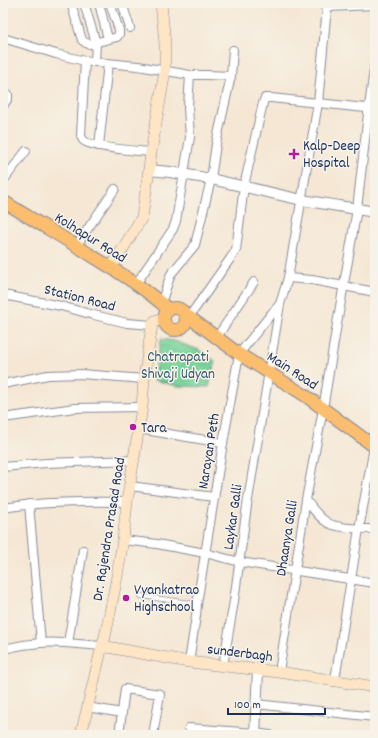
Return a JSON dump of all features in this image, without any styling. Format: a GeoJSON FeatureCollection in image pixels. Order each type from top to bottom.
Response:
{"type":"FeatureCollection","features":[{"type":"Feature","properties":{"kind":"main road"},"geometry":{"type":"LineString","coordinates":[[111,268],[142,217],[151,152],[165,71],[165,44],[161,3]]}},
{"type":"Feature","properties":{"kind":"main road","name":"Kolhapur Road"},"geometry":{"type":"LineString","coordinates":[[3,201],[136,284],[165,310]]}},
{"type":"Feature","properties":{"kind":"main road"},"geometry":{"type":"LineString","coordinates":[[152,325],[165,310],[175,308],[180,310],[189,318],[178,329],[169,328],[164,321],[165,310]]}},
{"type":"Feature","properties":{"kind":"main road","name":"Main Road"},"geometry":{"type":"LineString","coordinates":[[189,318],[239,354],[306,396],[375,445]]}},
{"type":"Feature","properties":{"kind":"main road","name":"Dr. Rajendra Prasad Road"},"geometry":{"type":"LineString","coordinates":[[81,735],[105,636],[116,582],[139,429],[144,379],[152,325]]}},
{"type":"Feature","properties":{"kind":"main road","name":"sunderbagh"},"geometry":{"type":"LineString","coordinates":[[102,646],[189,662],[279,672],[375,687]]}},
{"type":"Feature","properties":{"kind":"street"},"geometry":{"type":"LineString","coordinates":[[71,3],[82,40],[90,44],[117,37],[119,34],[110,3]]}},
{"type":"Feature","properties":{"kind":"street"},"geometry":{"type":"LineString","coordinates":[[84,3],[96,43],[95,62]]}},
{"type":"Feature","properties":{"kind":"street"},"geometry":{"type":"LineString","coordinates":[[99,3],[108,39]]}},
{"type":"Feature","properties":{"kind":"street"},"geometry":{"type":"LineString","coordinates":[[122,3],[130,28]]}},
{"type":"Feature","properties":{"kind":"street"},"geometry":{"type":"LineString","coordinates":[[323,5],[375,5]]}},
{"type":"Feature","properties":{"kind":"street","name":"Laykar Galli"},"geometry":{"type":"LineString","coordinates":[[223,666],[280,304],[288,278],[318,103],[323,5]]}},
{"type":"Feature","properties":{"kind":"street"},"geometry":{"type":"LineString","coordinates":[[3,38],[84,61],[138,66],[190,75],[231,76]]}},
{"type":"Feature","properties":{"kind":"street"},"geometry":{"type":"LineString","coordinates":[[165,310],[170,274],[195,245],[211,179],[216,144],[231,76],[233,50]]}},
{"type":"Feature","properties":{"kind":"street"},"geometry":{"type":"LineString","coordinates":[[84,61],[81,135],[83,140],[89,144],[98,146],[151,152]]}},
{"type":"Feature","properties":{"kind":"street"},"geometry":{"type":"LineString","coordinates":[[98,146],[108,63]]}},
{"type":"Feature","properties":{"kind":"street","name":"Dhaanya Galli"},"geometry":{"type":"LineString","coordinates":[[279,672],[306,500],[323,409],[343,286],[352,244],[372,109],[375,63]]}},
{"type":"Feature","properties":{"kind":"street"},"geometry":{"type":"LineString","coordinates":[[136,284],[173,229],[176,221],[190,138],[188,107],[190,75]]}},
{"type":"Feature","properties":{"kind":"street"},"geometry":{"type":"LineString","coordinates":[[3,106],[8,98],[8,94],[4,91]]}},
{"type":"Feature","properties":{"kind":"street"},"geometry":{"type":"LineString","coordinates":[[189,318],[236,250],[244,186],[263,103],[266,98],[372,109]]}},
{"type":"Feature","properties":{"kind":"street"},"geometry":{"type":"LineString","coordinates":[[3,180],[26,151]]}},
{"type":"Feature","properties":{"kind":"street"},"geometry":{"type":"LineString","coordinates":[[149,170],[211,179],[302,200],[375,212]]}},
{"type":"Feature","properties":{"kind":"street"},"geometry":{"type":"LineString","coordinates":[[76,246],[115,190]]}},
{"type":"Feature","properties":{"kind":"street"},"geometry":{"type":"LineString","coordinates":[[288,278],[312,280],[375,292]]}},
{"type":"Feature","properties":{"kind":"street"},"geometry":{"type":"LineString","coordinates":[[217,337],[254,282]]}},
{"type":"Feature","properties":{"kind":"street","name":"Station Road"},"geometry":{"type":"LineString","coordinates":[[3,295],[61,306],[127,323],[152,325]]}},
{"type":"Feature","properties":{"kind":"street"},"geometry":{"type":"LineString","coordinates":[[239,354],[280,304]]}},
{"type":"Feature","properties":{"kind":"street","name":"Narayan Peth"},"geometry":{"type":"LineString","coordinates":[[189,662],[214,497],[239,354]]}},
{"type":"Feature","properties":{"kind":"street"},"geometry":{"type":"LineString","coordinates":[[3,384],[48,375],[81,374],[144,379]]}},
{"type":"Feature","properties":{"kind":"street"},"geometry":{"type":"LineString","coordinates":[[3,418],[75,408],[142,407]]}},
{"type":"Feature","properties":{"kind":"street"},"geometry":{"type":"LineString","coordinates":[[139,429],[223,443]]}},
{"type":"Feature","properties":{"kind":"street"},"geometry":{"type":"LineString","coordinates":[[335,680],[359,529],[375,445]]}},
{"type":"Feature","properties":{"kind":"street"},"geometry":{"type":"LineString","coordinates":[[3,467],[46,463],[134,460]]}},
{"type":"Feature","properties":{"kind":"street"},"geometry":{"type":"LineString","coordinates":[[130,486],[214,497]]}},
{"type":"Feature","properties":{"kind":"street"},"geometry":{"type":"LineString","coordinates":[[306,500],[328,523],[359,529],[375,529]]}},
{"type":"Feature","properties":{"kind":"street"},"geometry":{"type":"LineString","coordinates":[[3,508],[56,502],[127,502]]}},
{"type":"Feature","properties":{"kind":"street"},"geometry":{"type":"LineString","coordinates":[[29,504],[41,643]]}},
{"type":"Feature","properties":{"kind":"street"},"geometry":{"type":"LineString","coordinates":[[123,540],[157,544],[205,553],[240,562],[375,583]]}},
{"type":"Feature","properties":{"kind":"street"},"geometry":{"type":"LineString","coordinates":[[68,643],[83,550]]}},
{"type":"Feature","properties":{"kind":"street"},"geometry":{"type":"LineString","coordinates":[[3,649],[19,645],[41,643],[68,643],[102,646]]}},
{"type":"Feature","properties":{"kind":"street"},"geometry":{"type":"LineString","coordinates":[[255,734],[258,670]]}},
{"type":"Feature","properties":{"kind":"street"},"geometry":{"type":"LineString","coordinates":[[118,735],[125,689],[160,694],[153,735]]}},
{"type":"Feature","properties":{"kind":"street"},"geometry":{"type":"LineString","coordinates":[[256,704],[375,717]]}},
{"type":"Feature","properties":{"kind":"street"},"geometry":{"type":"LineString","coordinates":[[88,706],[122,713]]}},
{"type":"Feature","properties":{"kind":"street"},"geometry":{"type":"LineString","coordinates":[[189,728],[270,735]]}},
{"type":"Feature","properties":{"kind":"lane"},"geometry":{"type":"LineString","coordinates":[[141,596],[197,604]]}},
{"type":"Feature","properties":{"kind":"green space","name":"Chatrapati Shivaji Udyan"},"geometry":{"type":"Polygon","coordinates":[[[161,339],[174,341],[199,350],[215,361],[209,387],[178,386],[153,380],[161,339]]]}},
{"type":"Feature","properties":{"kind":"place","name":"Kalp-Deep Hospital"},"geometry":{"type":"Point","coordinates":[294,154]}},
{"type":"Feature","properties":{"kind":"place","name":"Tara"},"geometry":{"type":"Point","coordinates":[133,427]}},
{"type":"Feature","properties":{"kind":"place","name":"Vyankatrao Highschool"},"geometry":{"type":"Point","coordinates":[126,598]}}]}
